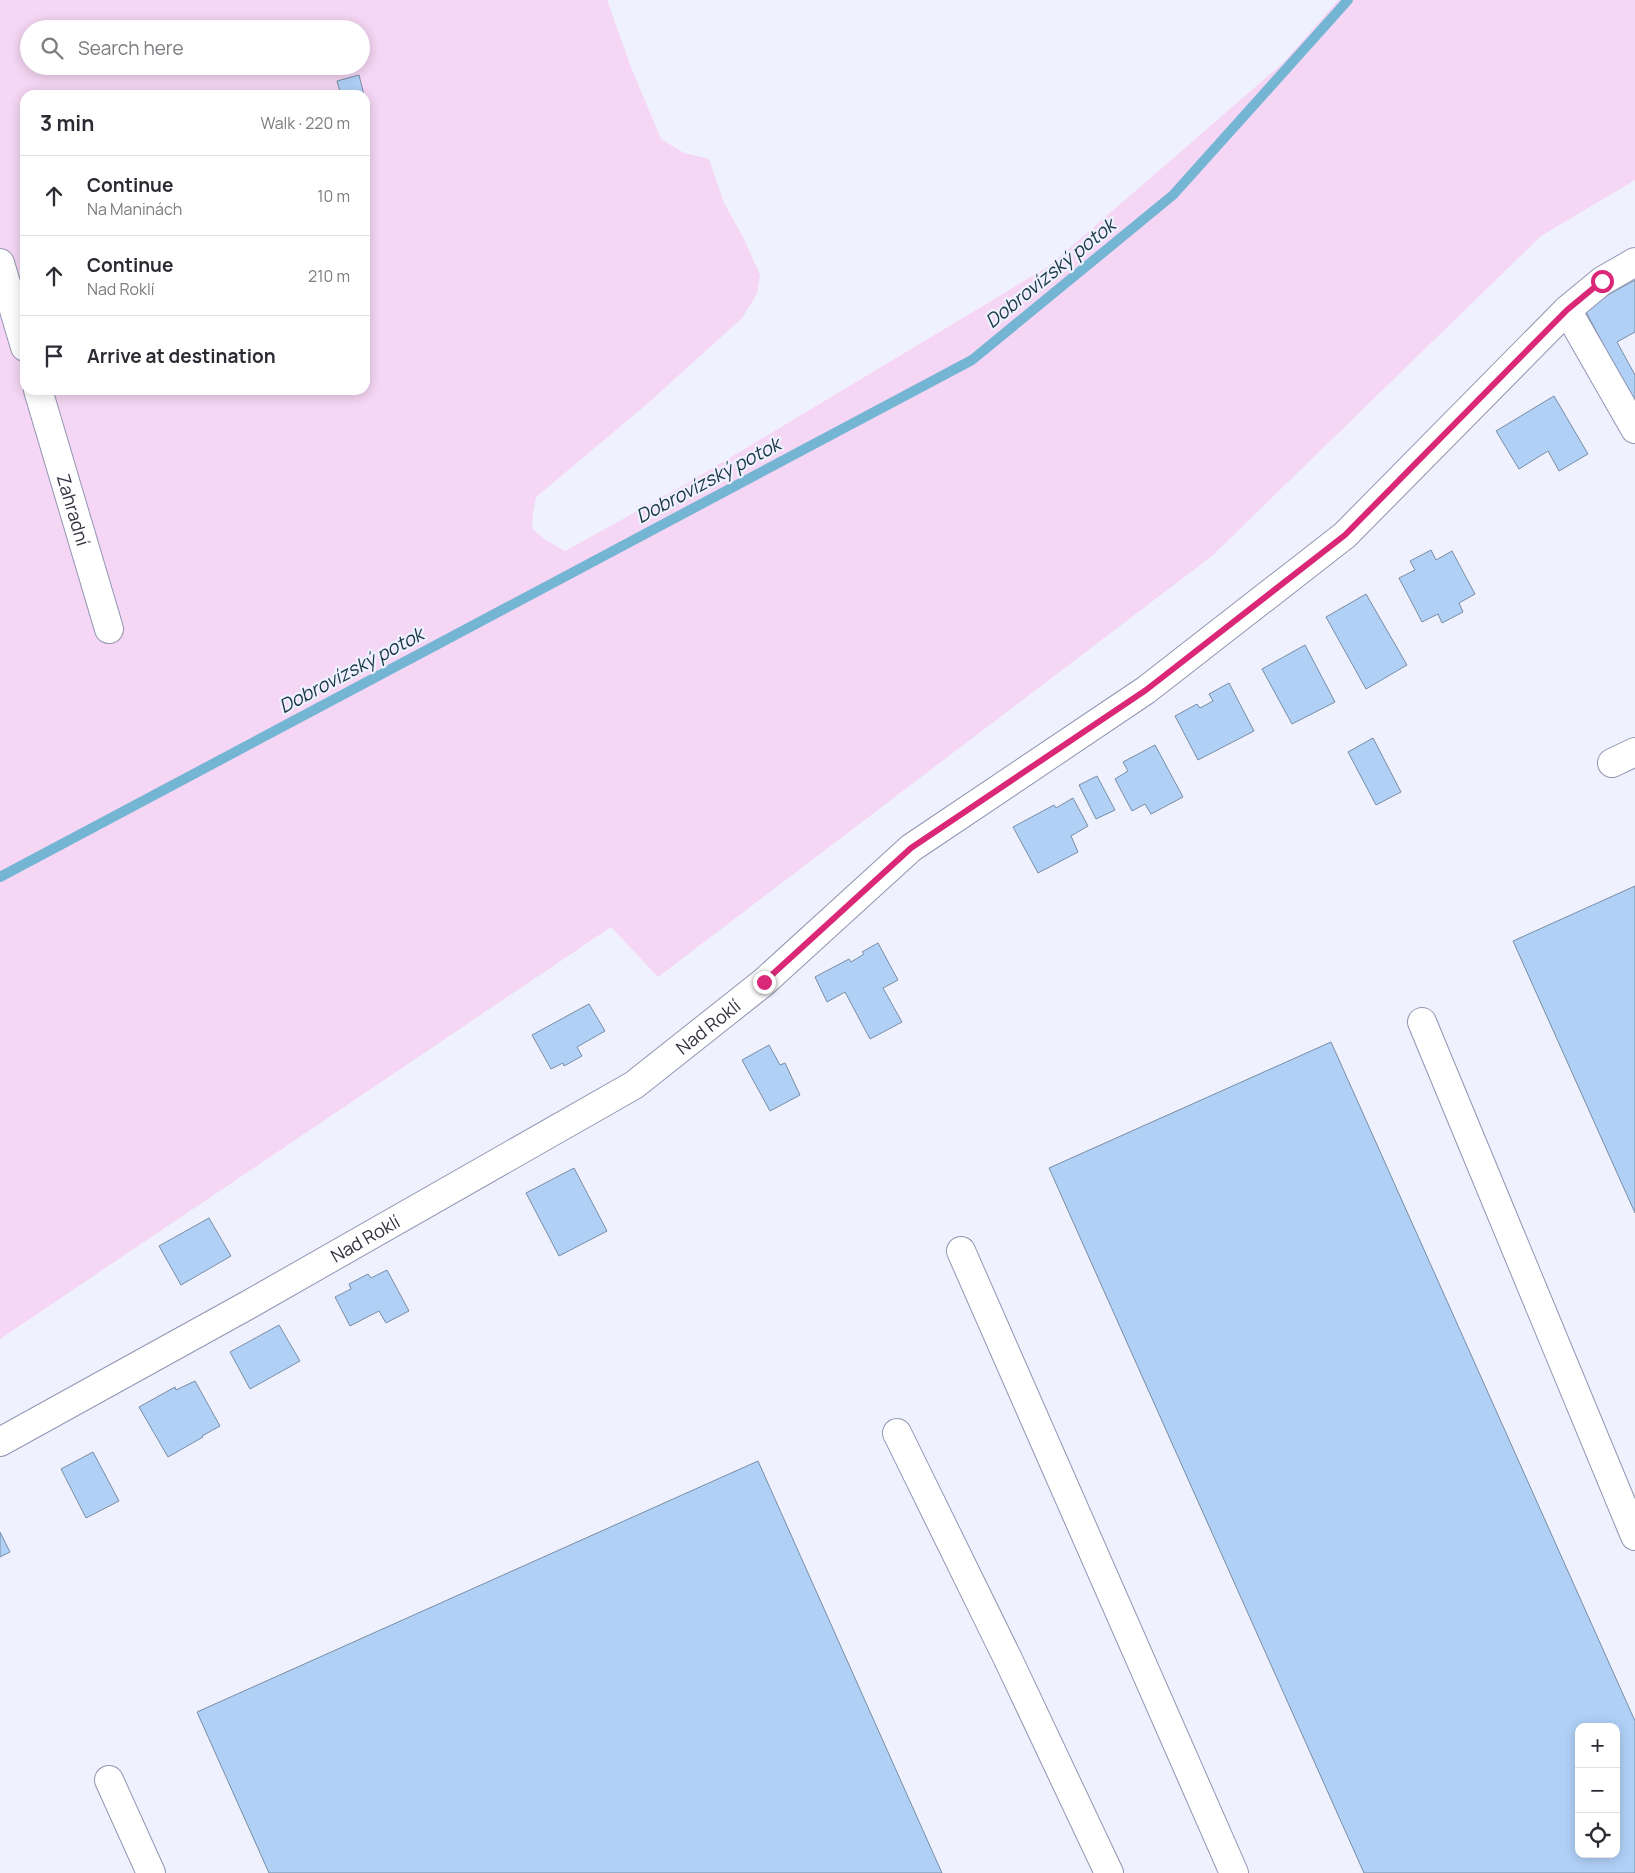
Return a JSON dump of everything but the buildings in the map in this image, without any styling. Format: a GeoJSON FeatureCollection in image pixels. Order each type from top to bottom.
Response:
{"type":"FeatureCollection","features":[{"type":"Feature","properties":{"kind":"street","name":"Nad Roklí"},"geometry":{"type":"LineString","coordinates":[[0,1442],[248,1305],[634,1085],[764,982],[911,848],[1146,690],[1345,535],[1567,310],[1602,281],[1635,262]]}},
{"type":"Feature","properties":{"kind":"street"},"geometry":{"type":"LineString","coordinates":[[0,263],[20,330]]}},
{"type":"Feature","properties":{"kind":"street"},"geometry":{"type":"LineString","coordinates":[[1567,310],[1635,429]]}},
{"type":"Feature","properties":{"kind":"street","name":"Zahradní"},"geometry":{"type":"LineString","coordinates":[[39,395],[109,629]]}},
{"type":"Feature","properties":{"kind":"street"},"geometry":{"type":"LineString","coordinates":[[1422,1022],[1635,1536]]}},
{"type":"Feature","properties":{"kind":"street"},"geometry":{"type":"LineString","coordinates":[[960,1251],[1234,1873]]}},
{"type":"Feature","properties":{"kind":"street"},"geometry":{"type":"LineString","coordinates":[[897,1432],[1007,1657],[1109,1873]]}},
{"type":"Feature","properties":{"kind":"street"},"geometry":{"type":"LineString","coordinates":[[109,1780],[150,1873]]}},
{"type":"Feature","properties":{"kind":"shaded area"},"geometry":{"type":"Polygon","coordinates":[[[0,0],[607,0],[631,67],[661,139],[684,153],[709,159],[724,203],[744,239],[760,275],[757,294],[742,318],[647,404],[536,497],[532,528],[544,539],[565,551],[688,483],[1049,266],[1284,62],[1338,0],[1635,0],[1635,180],[1541,236],[1212,556],[658,977],[611,927],[0,1339],[0,0]]]}},
{"type":"Feature","properties":{"kind":"waterway","name":"Dobrovízský potok"},"geometry":{"type":"LineString","coordinates":[[0,877],[972,360],[1173,195],[1348,0]]}},
{"type":"Feature","properties":{"kind":"route"},"geometry":{"type":"LineString","coordinates":[[764,982],[911,848],[1146,690],[1345,535],[1567,310],[1602,281]]}}]}
